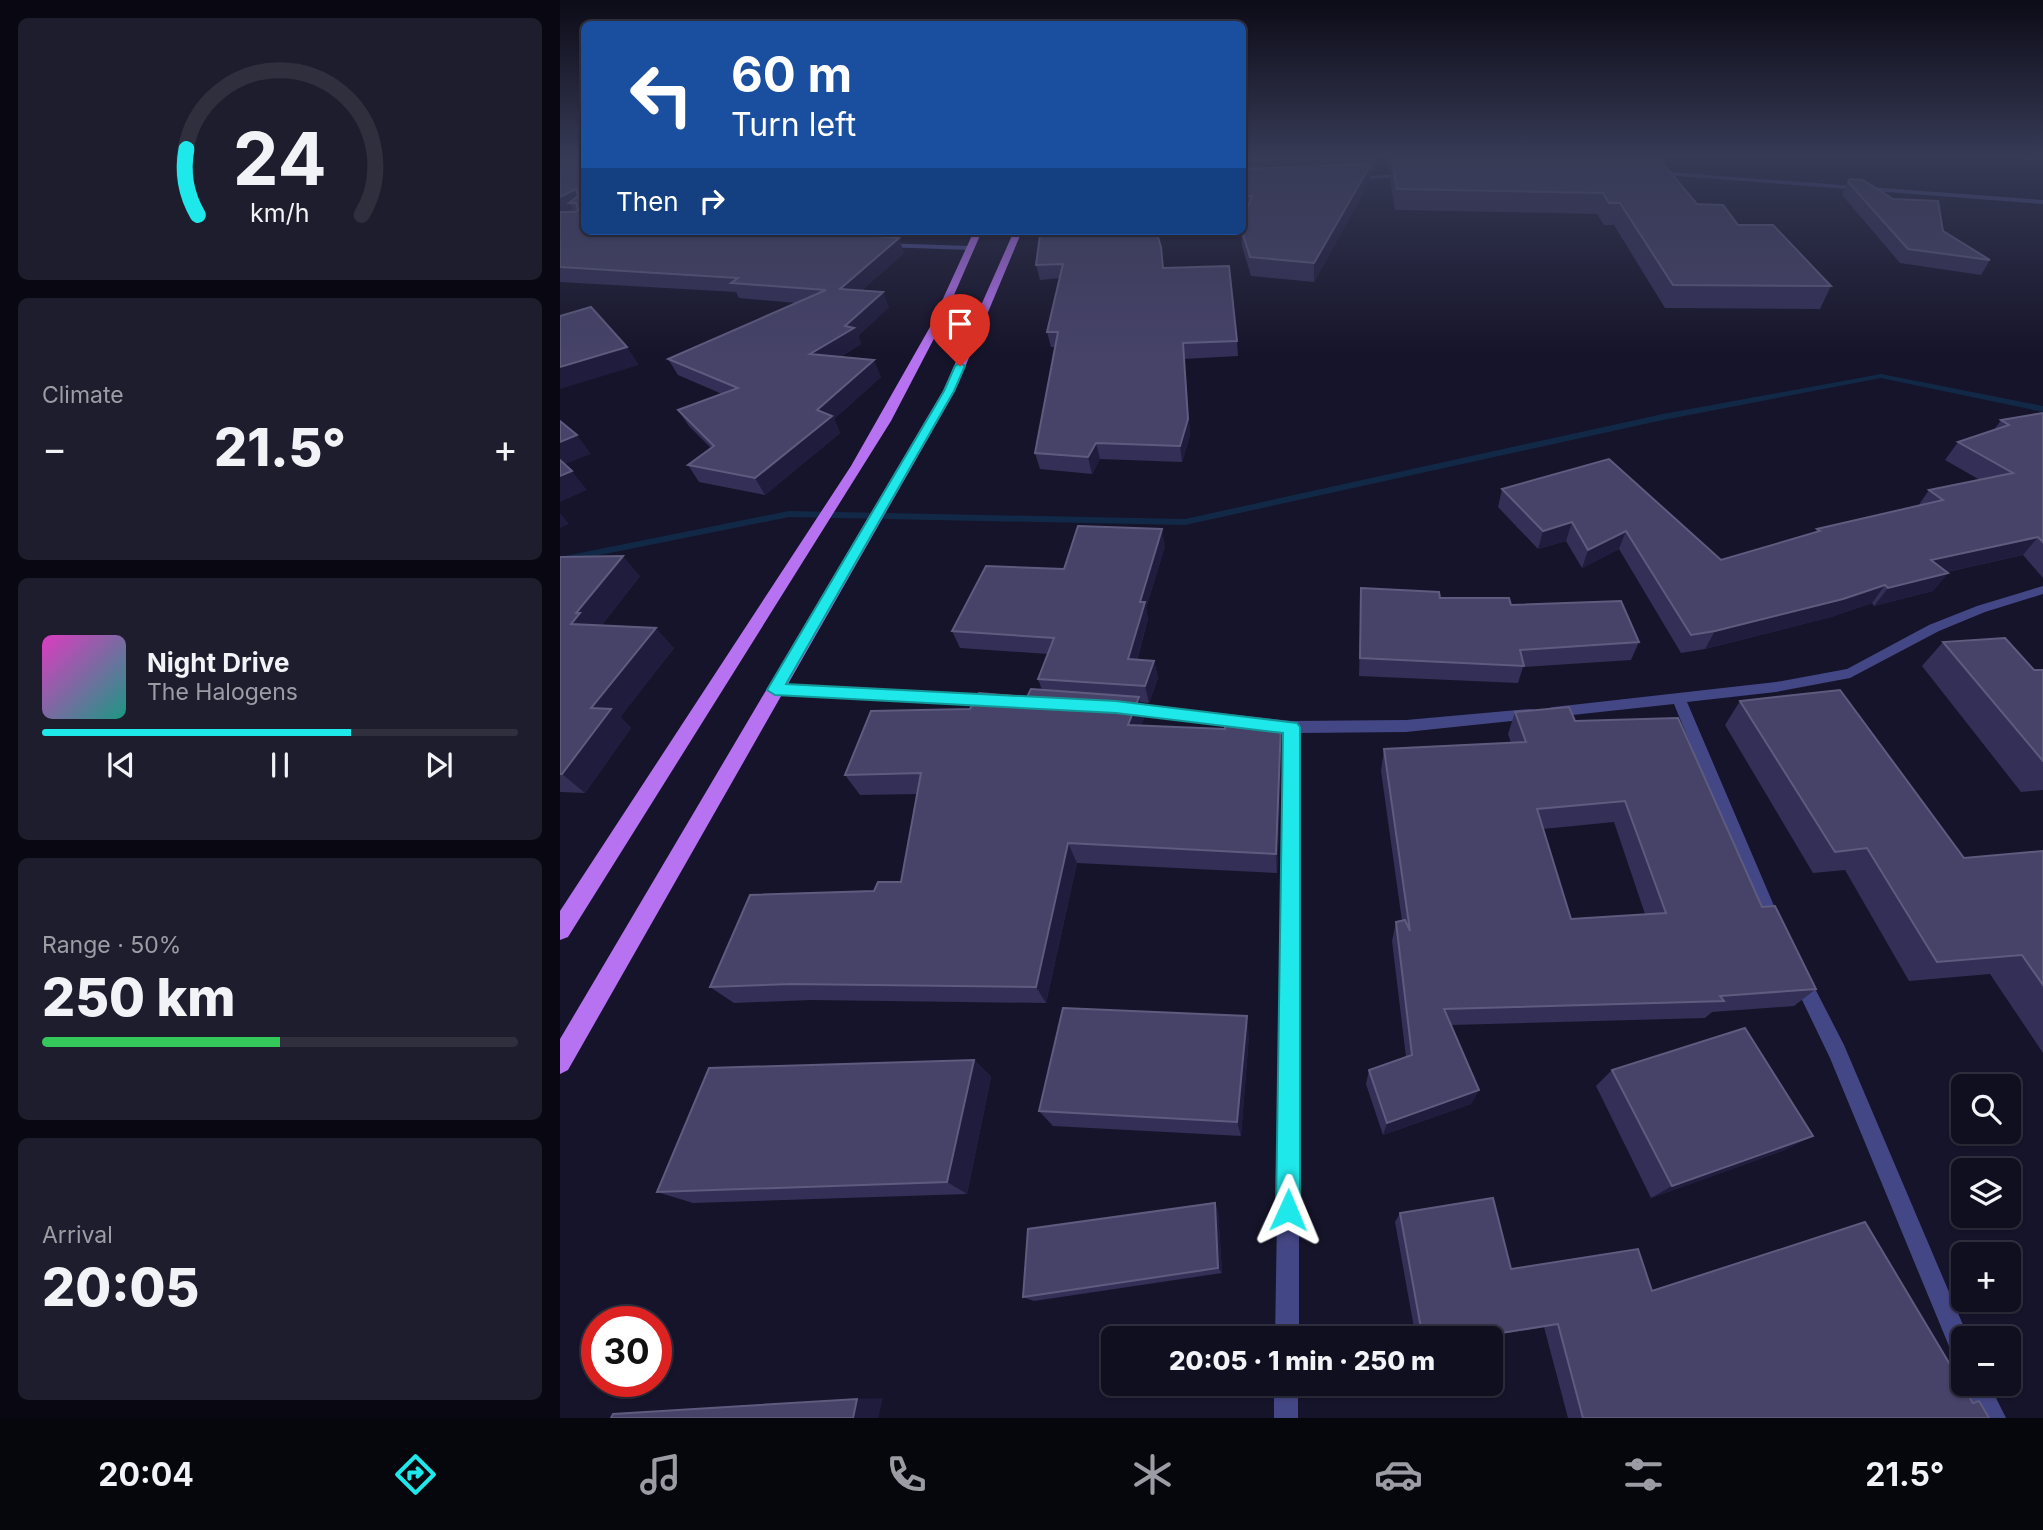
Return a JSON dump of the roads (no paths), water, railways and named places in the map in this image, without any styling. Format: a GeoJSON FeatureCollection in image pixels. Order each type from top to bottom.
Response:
{"type":"FeatureCollection","features":[{"type":"Feature","properties":{"kind":"main road"},"geometry":{"type":"LineString","coordinates":[[560,930],[853,473],[911,372],[976,235]]}},
{"type":"Feature","properties":{"kind":"main road"},"geometry":{"type":"LineString","coordinates":[[560,1062],[949,391],[1016,235]]}},
{"type":"Feature","properties":{"kind":"street"},"geometry":{"type":"LineString","coordinates":[[874,244],[971,248]]}},
{"type":"Feature","properties":{"kind":"street"},"geometry":{"type":"LineString","coordinates":[[1116,707],[1292,727],[1406,726],[1679,700],[1776,687],[1850,673],[1934,628],[1981,609],[2043,590]]}},
{"type":"Feature","properties":{"kind":"street"},"geometry":{"type":"LineString","coordinates":[[775,690],[1006,702]]}},
{"type":"Feature","properties":{"kind":"street"},"geometry":{"type":"LineString","coordinates":[[1679,700],[1782,940]]}},
{"type":"Feature","properties":{"kind":"street"},"geometry":{"type":"LineString","coordinates":[[1287,1326],[1292,727]]}},
{"type":"Feature","properties":{"kind":"street"},"geometry":{"type":"LineString","coordinates":[[1794,965],[1837,1052],[1952,1326]]}},
{"type":"Feature","properties":{"kind":"street"},"geometry":{"type":"LineString","coordinates":[[1286,1396],[1286,1418]]}},
{"type":"Feature","properties":{"kind":"street"},"geometry":{"type":"LineString","coordinates":[[1982,1396],[1994,1418]]}},
{"type":"Feature","properties":{"kind":"waterway"},"geometry":{"type":"LineString","coordinates":[[560,560],[789,514],[1185,522],[1663,417],[1881,376],[2043,409]]}}]}
